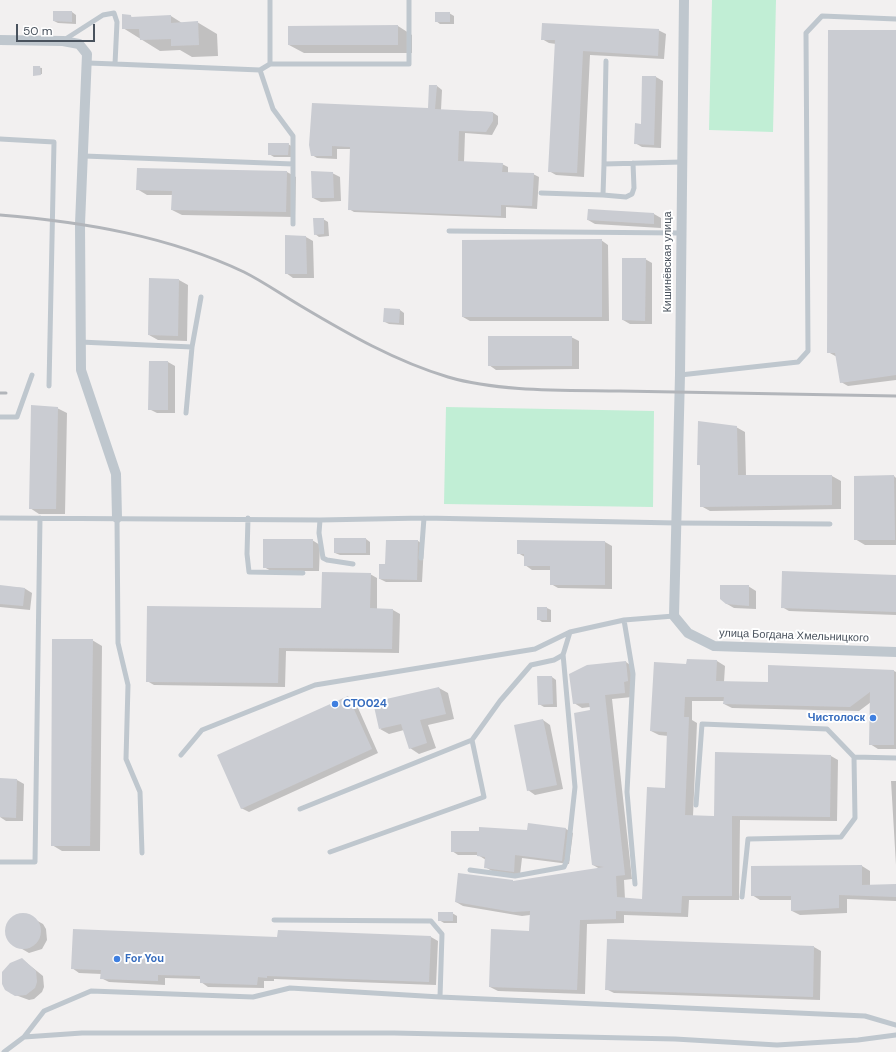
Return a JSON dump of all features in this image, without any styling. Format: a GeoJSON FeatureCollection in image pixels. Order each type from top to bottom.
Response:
{"type":"FeatureCollection","features":[{"type":"Feature","properties":{"kind":"street","name":"Кишинёвская улица"},"geometry":{"type":"LineString","coordinates":[[676,523],[680,375],[680,233],[684,0]]}},
{"type":"Feature","properties":{"kind":"street"},"geometry":{"type":"LineString","coordinates":[[0,40],[63,41],[79,44],[87,54],[88,63],[80,224],[81,370],[116,474],[117,518]]}},
{"type":"Feature","properties":{"kind":"street"},"geometry":{"type":"LineString","coordinates":[[674,616],[676,523]]}},
{"type":"Feature","properties":{"kind":"street","name":"улица Богдана Хмельницкого"},"geometry":{"type":"LineString","coordinates":[[674,616],[688,633],[714,646],[896,652]]}},
{"type":"Feature","properties":{"kind":"lane"},"geometry":{"type":"LineString","coordinates":[[270,0],[270,64]]}},
{"type":"Feature","properties":{"kind":"lane"},"geometry":{"type":"LineString","coordinates":[[88,63],[260,70],[270,64],[409,64],[409,0]]}},
{"type":"Feature","properties":{"kind":"lane"},"geometry":{"type":"LineString","coordinates":[[63,41],[103,15],[114,13],[117,22],[115,64]]}},
{"type":"Feature","properties":{"kind":"lane"},"geometry":{"type":"LineString","coordinates":[[680,375],[798,362],[808,351],[806,33],[822,16],[896,19]]}},
{"type":"Feature","properties":{"kind":"lane"},"geometry":{"type":"LineString","coordinates":[[603,195],[606,62]]}},
{"type":"Feature","properties":{"kind":"lane"},"geometry":{"type":"LineString","coordinates":[[260,70],[273,109],[293,136],[293,224]]}},
{"type":"Feature","properties":{"kind":"lane"},"geometry":{"type":"LineString","coordinates":[[0,139],[54,142],[49,386]]}},
{"type":"Feature","properties":{"kind":"lane"},"geometry":{"type":"LineString","coordinates":[[84,156],[294,164]]}},
{"type":"Feature","properties":{"kind":"lane"},"geometry":{"type":"LineString","coordinates":[[604,164],[682,162]]}},
{"type":"Feature","properties":{"kind":"lane"},"geometry":{"type":"LineString","coordinates":[[541,192],[626,197],[632,194],[634,188],[633,163]]}},
{"type":"Feature","properties":{"kind":"lane"},"geometry":{"type":"LineString","coordinates":[[449,231],[680,233]]}},
{"type":"Feature","properties":{"kind":"lane"},"geometry":{"type":"LineString","coordinates":[[186,413],[192,346],[201,297]]}},
{"type":"Feature","properties":{"kind":"lane"},"geometry":{"type":"LineString","coordinates":[[80,342],[192,346]]}},
{"type":"Feature","properties":{"kind":"lane"},"geometry":{"type":"LineString","coordinates":[[0,417],[16,417],[32,375]]}},
{"type":"Feature","properties":{"kind":"lane"},"geometry":{"type":"LineString","coordinates":[[0,518],[248,518],[320,520],[424,518],[676,523],[830,524]]}},
{"type":"Feature","properties":{"kind":"lane"},"geometry":{"type":"LineString","coordinates":[[0,862],[35,862],[40,518]]}},
{"type":"Feature","properties":{"kind":"lane"},"geometry":{"type":"LineString","coordinates":[[117,518],[118,643],[128,685],[126,759],[140,792],[142,853]]}},
{"type":"Feature","properties":{"kind":"lane"},"geometry":{"type":"LineString","coordinates":[[248,518],[247,554],[250,572],[303,573]]}},
{"type":"Feature","properties":{"kind":"lane"},"geometry":{"type":"LineString","coordinates":[[421,558],[424,518]]}},
{"type":"Feature","properties":{"kind":"lane"},"geometry":{"type":"LineString","coordinates":[[320,520],[319,533],[323,558],[353,564]]}},
{"type":"Feature","properties":{"kind":"lane"},"geometry":{"type":"LineString","coordinates":[[181,755],[202,730],[314,685],[535,649],[570,632],[624,620],[674,616]]}},
{"type":"Feature","properties":{"kind":"lane"},"geometry":{"type":"LineString","coordinates":[[624,620],[633,674],[627,792],[635,884]]}},
{"type":"Feature","properties":{"kind":"lane"},"geometry":{"type":"LineString","coordinates":[[470,870],[515,876],[564,867],[567,860],[575,787],[563,655],[570,632]]}},
{"type":"Feature","properties":{"kind":"lane"},"geometry":{"type":"LineString","coordinates":[[300,809],[472,740],[500,701],[531,665],[554,660],[563,655]]}},
{"type":"Feature","properties":{"kind":"lane"},"geometry":{"type":"LineString","coordinates":[[696,805],[702,724],[827,729],[854,757],[855,818],[841,837],[748,839],[742,897]]}},
{"type":"Feature","properties":{"kind":"lane"},"geometry":{"type":"LineString","coordinates":[[330,852],[484,797],[472,740]]}},
{"type":"Feature","properties":{"kind":"lane"},"geometry":{"type":"LineString","coordinates":[[854,757],[896,758]]}},
{"type":"Feature","properties":{"kind":"lane"},"geometry":{"type":"LineString","coordinates":[[274,920],[432,921],[442,934],[440,997]]}},
{"type":"Feature","properties":{"kind":"lane"},"geometry":{"type":"LineString","coordinates":[[4,1052],[24,1037],[44,1011],[91,991],[253,998],[290,988],[440,997],[865,1016],[896,1024]]}},
{"type":"Feature","properties":{"kind":"lane"},"geometry":{"type":"LineString","coordinates":[[24,1037],[90,1033],[394,1033],[674,1039],[777,1045],[858,1040],[896,1035]]}},
{"type":"Feature","properties":{"kind":"green space"},"geometry":{"type":"Polygon","coordinates":[[[712,0],[776,0],[773,132],[709,130],[712,0]]]}},
{"type":"Feature","properties":{"kind":"green space"},"geometry":{"type":"Polygon","coordinates":[[[446,407],[654,411],[653,507],[444,504],[446,407]]]}},
{"type":"Feature","properties":{"kind":"building"},"geometry":{"type":"Polygon","coordinates":[[[53,11],[72,11],[72,22],[53,21],[53,11]]]}},
{"type":"Feature","properties":{"kind":"building"},"geometry":{"type":"Polygon","coordinates":[[[435,12],[450,12],[450,22],[435,22],[435,12]]]}},
{"type":"Feature","properties":{"kind":"building"},"geometry":{"type":"Polygon","coordinates":[[[122,14],[131,15],[131,17],[171,15],[171,23],[198,21],[199,45],[171,46],[171,39],[140,40],[139,29],[122,29],[122,14]]]}},
{"type":"Feature","properties":{"kind":"building"},"geometry":{"type":"Polygon","coordinates":[[[542,23],[659,29],[658,56],[583,51],[577,173],[548,172],[555,40],[541,40],[542,23]]]}},
{"type":"Feature","properties":{"kind":"building"},"geometry":{"type":"Polygon","coordinates":[[[398,25],[398,45],[288,45],[288,26],[398,25]]]}},
{"type":"Feature","properties":{"kind":"building"},"geometry":{"type":"Polygon","coordinates":[[[828,30],[896,30],[896,375],[840,383],[835,353],[827,353],[828,30]]]}},
{"type":"Feature","properties":{"kind":"building"},"geometry":{"type":"Polygon","coordinates":[[[33,66],[40,66],[41,75],[33,76],[33,66]]]}},
{"type":"Feature","properties":{"kind":"building"},"geometry":{"type":"Polygon","coordinates":[[[642,76],[656,76],[654,145],[634,144],[635,123],[641,124],[642,76]]]}},
{"type":"Feature","properties":{"kind":"building"},"geometry":{"type":"Polygon","coordinates":[[[429,85],[437,85],[435,109],[493,112],[493,121],[486,132],[459,131],[458,161],[503,163],[502,172],[534,173],[532,206],[501,205],[501,216],[348,210],[350,147],[332,146],[332,156],[311,156],[309,145],[312,103],[428,108],[429,85]]]}},
{"type":"Feature","properties":{"kind":"building"},"geometry":{"type":"Polygon","coordinates":[[[268,143],[289,143],[288,155],[268,155],[268,143]]]}},
{"type":"Feature","properties":{"kind":"building"},"geometry":{"type":"Polygon","coordinates":[[[137,168],[287,171],[286,212],[171,210],[172,191],[136,190],[137,168]]]}},
{"type":"Feature","properties":{"kind":"building"},"geometry":{"type":"Polygon","coordinates":[[[311,171],[333,172],[334,198],[312,198],[311,171]]]}},
{"type":"Feature","properties":{"kind":"building"},"geometry":{"type":"Polygon","coordinates":[[[588,209],[654,213],[654,224],[587,220],[588,209]]]}},
{"type":"Feature","properties":{"kind":"building"},"geometry":{"type":"Polygon","coordinates":[[[313,218],[324,218],[324,234],[314,235],[313,218]]]}},
{"type":"Feature","properties":{"kind":"building"},"geometry":{"type":"Polygon","coordinates":[[[285,235],[306,236],[307,274],[285,274],[285,235]]]}},
{"type":"Feature","properties":{"kind":"building"},"geometry":{"type":"Polygon","coordinates":[[[602,239],[602,317],[462,317],[462,240],[602,239]]]}},
{"type":"Feature","properties":{"kind":"building"},"geometry":{"type":"Polygon","coordinates":[[[622,258],[646,258],[645,321],[622,320],[622,258]]]}},
{"type":"Feature","properties":{"kind":"building"},"geometry":{"type":"Polygon","coordinates":[[[149,278],[179,279],[178,336],[148,335],[149,278]]]}},
{"type":"Feature","properties":{"kind":"building"},"geometry":{"type":"Polygon","coordinates":[[[384,308],[400,309],[399,323],[383,322],[384,308]]]}},
{"type":"Feature","properties":{"kind":"building"},"geometry":{"type":"Polygon","coordinates":[[[488,336],[572,336],[572,366],[488,366],[488,336]]]}},
{"type":"Feature","properties":{"kind":"building"},"geometry":{"type":"Polygon","coordinates":[[[149,361],[168,361],[168,410],[148,410],[149,361]]]}},
{"type":"Feature","properties":{"kind":"building"},"geometry":{"type":"Polygon","coordinates":[[[31,405],[58,407],[56,509],[29,509],[31,405]]]}},
{"type":"Feature","properties":{"kind":"building"},"geometry":{"type":"Polygon","coordinates":[[[698,421],[737,426],[738,475],[832,475],[832,505],[700,507],[700,465],[697,465],[698,421]]]}},
{"type":"Feature","properties":{"kind":"building"},"geometry":{"type":"Polygon","coordinates":[[[894,475],[895,540],[854,540],[854,476],[894,475]]]}},
{"type":"Feature","properties":{"kind":"building"},"geometry":{"type":"Polygon","coordinates":[[[334,538],[366,538],[366,553],[334,553],[334,538]]]}},
{"type":"Feature","properties":{"kind":"building"},"geometry":{"type":"Polygon","coordinates":[[[263,539],[313,539],[313,568],[263,568],[263,539]]]}},
{"type":"Feature","properties":{"kind":"building"},"geometry":{"type":"Polygon","coordinates":[[[386,540],[418,540],[417,580],[379,579],[379,564],[385,564],[386,540]]]}},
{"type":"Feature","properties":{"kind":"building"},"geometry":{"type":"Polygon","coordinates":[[[517,540],[605,541],[605,585],[550,585],[550,566],[524,566],[524,554],[517,554],[517,540]]]}},
{"type":"Feature","properties":{"kind":"building"},"geometry":{"type":"Polygon","coordinates":[[[782,571],[896,575],[896,612],[781,608],[782,571]]]}},
{"type":"Feature","properties":{"kind":"building"},"geometry":{"type":"Polygon","coordinates":[[[322,572],[371,573],[370,608],[393,609],[392,649],[279,648],[278,683],[146,682],[147,606],[321,608],[322,572]]]}},
{"type":"Feature","properties":{"kind":"building"},"geometry":{"type":"Polygon","coordinates":[[[0,585],[25,588],[23,606],[0,604],[0,585]]]}},
{"type":"Feature","properties":{"kind":"building"},"geometry":{"type":"Polygon","coordinates":[[[720,585],[749,585],[749,606],[726,604],[720,599],[720,585]]]}},
{"type":"Feature","properties":{"kind":"building"},"geometry":{"type":"Polygon","coordinates":[[[537,607],[547,607],[547,620],[537,620],[537,607]]]}},
{"type":"Feature","properties":{"kind":"building"},"geometry":{"type":"Polygon","coordinates":[[[52,639],[93,639],[90,846],[51,846],[52,639]]]}},
{"type":"Feature","properties":{"kind":"building"},"geometry":{"type":"Polygon","coordinates":[[[687,659],[717,660],[716,681],[768,682],[768,665],[894,670],[894,745],[869,745],[870,692],[850,707],[723,704],[724,697],[685,697],[684,717],[689,717],[685,815],[714,816],[715,752],[831,755],[830,817],[732,816],[732,896],[682,896],[681,913],[616,911],[616,919],[580,920],[577,990],[489,987],[491,929],[529,931],[530,911],[513,912],[455,902],[458,873],[513,881],[604,867],[592,865],[574,713],[590,710],[589,703],[573,704],[569,674],[587,665],[626,661],[628,681],[624,682],[625,693],[605,695],[625,875],[616,876],[617,897],[642,899],[647,787],[665,788],[667,732],[650,731],[654,662],[686,664],[687,659]]]}},
{"type":"Feature","properties":{"kind":"building"},"geometry":{"type":"Polygon","coordinates":[[[537,676],[552,676],[553,704],[538,705],[537,676]]]}},
{"type":"Feature","properties":{"kind":"building"},"geometry":{"type":"Polygon","coordinates":[[[439,687],[446,714],[420,720],[427,743],[409,749],[401,724],[379,729],[373,702],[439,687]]]}},
{"type":"Feature","properties":{"kind":"building"},"geometry":{"type":"Polygon","coordinates":[[[348,696],[372,749],[241,809],[217,755],[348,696]]]}},
{"type":"Feature","properties":{"kind":"building"},"geometry":{"type":"Polygon","coordinates":[[[543,719],[557,785],[527,791],[514,725],[543,719]]]}},
{"type":"Feature","properties":{"kind":"building"},"geometry":{"type":"Polygon","coordinates":[[[0,778],[17,779],[16,818],[0,817],[0,778]]]}},
{"type":"Feature","properties":{"kind":"building"},"geometry":{"type":"Polygon","coordinates":[[[528,823],[566,828],[562,861],[515,855],[514,872],[484,868],[485,857],[477,856],[477,852],[451,852],[451,831],[479,831],[479,827],[527,830],[528,823]]]}},
{"type":"Feature","properties":{"kind":"building"},"geometry":{"type":"Polygon","coordinates":[[[862,865],[862,885],[896,884],[896,897],[839,895],[839,908],[791,911],[791,896],[751,896],[751,866],[862,865]]]}},
{"type":"Feature","properties":{"kind":"building"},"geometry":{"type":"Polygon","coordinates":[[[438,912],[453,912],[453,921],[438,921],[438,912]]]}},
{"type":"Feature","properties":{"kind":"building"},"geometry":{"type":"Polygon","coordinates":[[[27,913],[36,918],[40,924],[40,938],[36,944],[27,949],[19,949],[10,944],[6,938],[5,927],[10,918],[16,914],[27,913]]]}},
{"type":"Feature","properties":{"kind":"building"},"geometry":{"type":"Polygon","coordinates":[[[73,929],[277,937],[278,930],[431,936],[429,982],[267,976],[267,978],[258,977],[257,985],[200,983],[200,976],[158,975],[158,981],[100,979],[101,970],[71,969],[73,929]]]}},
{"type":"Feature","properties":{"kind":"building"},"geometry":{"type":"Polygon","coordinates":[[[607,939],[814,946],[813,997],[605,990],[607,939]]]}},
{"type":"Feature","properties":{"kind":"building"},"geometry":{"type":"Polygon","coordinates":[[[22,958],[36,971],[37,982],[35,988],[26,995],[15,996],[5,990],[2,984],[2,972],[10,963],[22,958]]]}},
{"type":"Feature","properties":{"kind":"railway"},"geometry":{"type":"LineString","coordinates":[[0,215],[94,227],[156,240],[186,249],[244,272],[336,327],[391,355],[428,371],[468,382],[511,388],[555,390],[896,396]]}},
{"type":"Feature","properties":{"kind":"railway"},"geometry":{"type":"LineString","coordinates":[[0,393],[6,393]]}},
{"type":"Feature","properties":{"kind":"place","name":"СТО024"},"geometry":{"type":"Point","coordinates":[335,704]}},
{"type":"Feature","properties":{"kind":"place","name":"Чистолоск"},"geometry":{"type":"Point","coordinates":[873,718]}},
{"type":"Feature","properties":{"kind":"place","name":"For You"},"geometry":{"type":"Point","coordinates":[117,959]}}]}
